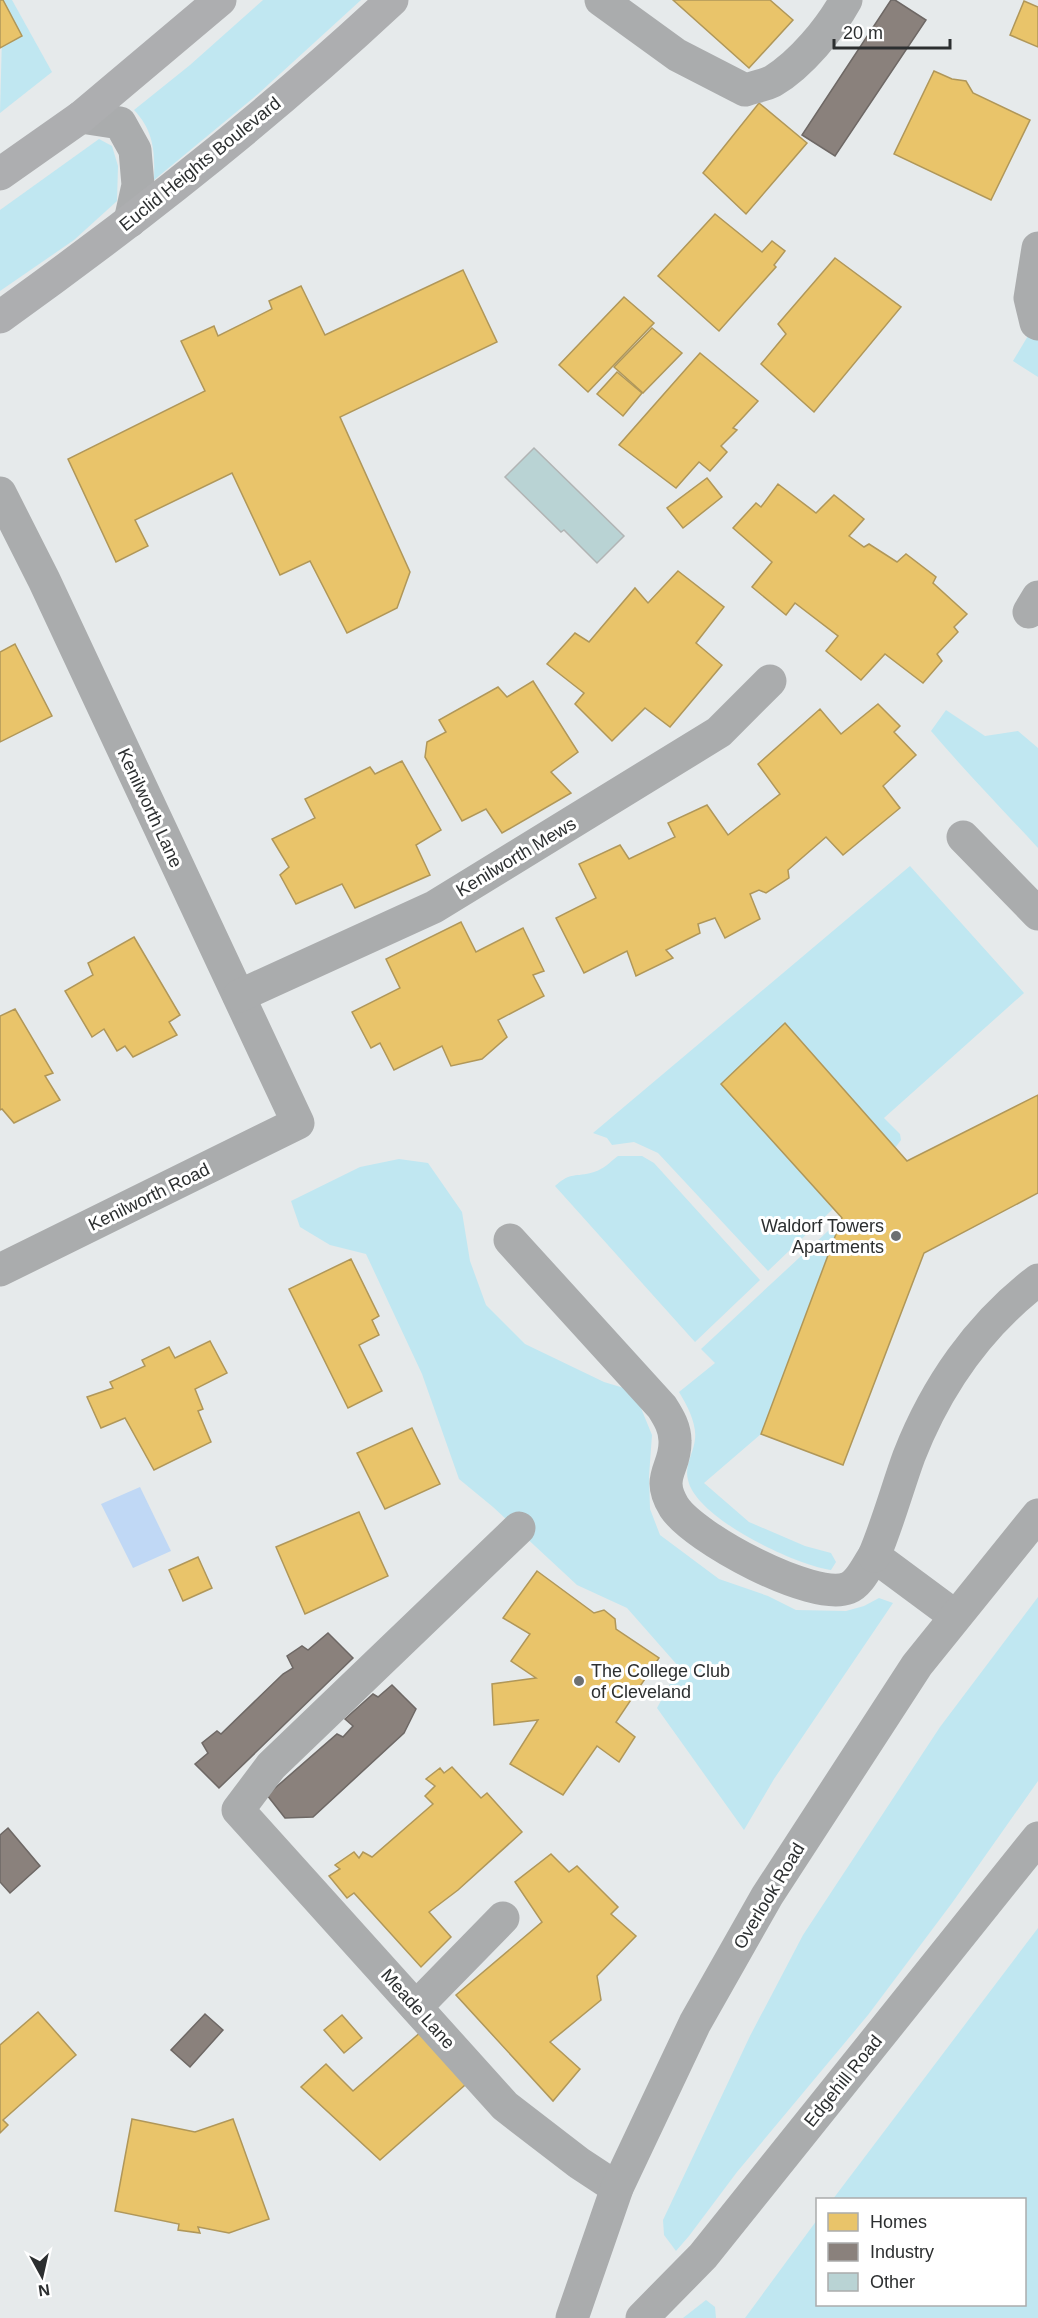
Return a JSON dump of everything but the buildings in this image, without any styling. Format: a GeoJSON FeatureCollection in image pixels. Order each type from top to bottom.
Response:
{"type":"FeatureCollection","features":[{"type":"Feature","properties":{"kind":"main road"},"geometry":{"type":"LineString","coordinates":[[0,174],[81,117],[220,0]]}},
{"type":"Feature","properties":{"kind":"main road","name":"Euclid Heights Boulevard"},"geometry":{"type":"LineString","coordinates":[[0,317],[130,221],[243,132],[392,0]]}},
{"type":"Feature","properties":{"kind":"street"},"geometry":{"type":"LineString","coordinates":[[601,0],[677,56],[746,90],[772,81],[809,50],[839,13],[846,0]]}},
{"type":"Feature","properties":{"kind":"street"},"geometry":{"type":"LineString","coordinates":[[81,117],[120,123],[135,150],[138,185],[130,221]]}},
{"type":"Feature","properties":{"kind":"street"},"geometry":{"type":"LineString","coordinates":[[1038,248],[1030,298],[1038,324]]}},
{"type":"Feature","properties":{"kind":"street","name":"Kenilworth Lane"},"geometry":{"type":"LineString","coordinates":[[0,493],[44,580],[298,1123]]}},
{"type":"Feature","properties":{"kind":"street","name":"Kenilworth Mews"},"geometry":{"type":"LineString","coordinates":[[239,996],[434,907],[719,732],[770,681]]}},
{"type":"Feature","properties":{"kind":"street"},"geometry":{"type":"LineString","coordinates":[[963,837],[1038,914]]}},
{"type":"Feature","properties":{"kind":"street","name":"Kenilworth Road"},"geometry":{"type":"LineString","coordinates":[[0,1270],[298,1123]]}},
{"type":"Feature","properties":{"kind":"street"},"geometry":{"type":"LineString","coordinates":[[510,1240],[662,1407],[671,1420],[675,1444],[665,1479],[667,1492],[675,1509],[717,1543],[753,1563],[826,1590],[849,1588],[855,1584],[874,1556],[885,1531],[910,1454],[944,1386],[970,1346],[1004,1308],[1038,1280]]}},
{"type":"Feature","properties":{"kind":"street","name":"Overlook Road"},"geometry":{"type":"LineString","coordinates":[[572,2318],[617,2188],[695,2023],[766,1896],[917,1665],[1038,1515]]}},
{"type":"Feature","properties":{"kind":"street","name":"Meade Lane"},"geometry":{"type":"LineString","coordinates":[[519,1527],[271,1766],[238,1810],[505,2106],[579,2163],[617,2188]]}},
{"type":"Feature","properties":{"kind":"street"},"geometry":{"type":"LineString","coordinates":[[874,1556],[955,1616]]}},
{"type":"Feature","properties":{"kind":"street","name":"Edgehill Road"},"geometry":{"type":"LineString","coordinates":[[642,2318],[703,2256],[1038,1838]]}},
{"type":"Feature","properties":{"kind":"street"},"geometry":{"type":"LineString","coordinates":[[416,2007],[503,1918]]}},
{"type":"Feature","properties":{"kind":"shaded area"},"geometry":{"type":"Polygon","coordinates":[[[3,0],[12,0],[52,72],[0,113],[3,0]]]}},
{"type":"Feature","properties":{"kind":"shaded area"},"geometry":{"type":"Polygon","coordinates":[[[263,0],[361,0],[258,94],[154,180],[152,142],[146,126],[134,110],[190,65],[263,0]]]}},
{"type":"Feature","properties":{"kind":"shaded area"},"geometry":{"type":"Polygon","coordinates":[[[99,139],[112,146],[118,166],[117,201],[74,240],[0,291],[0,210],[99,139]]]}},
{"type":"Feature","properties":{"kind":"shaded area"},"geometry":{"type":"Polygon","coordinates":[[[1038,319],[1038,377],[1013,361],[1038,319]]]}},
{"type":"Feature","properties":{"kind":"shaded area"},"geometry":{"type":"Polygon","coordinates":[[[946,710],[985,736],[1018,731],[1038,748],[1038,848],[931,731],[946,710]]]}},
{"type":"Feature","properties":{"kind":"shaded area"},"geometry":{"type":"Polygon","coordinates":[[[910,866],[1024,993],[884,1118],[900,1134],[901,1140],[895,1148],[785,1023],[722,1084],[833,1209],[768,1271],[658,1153],[634,1142],[612,1145],[607,1138],[593,1133],[910,866]]]}},
{"type":"Feature","properties":{"kind":"shaded area"},"geometry":{"type":"Polygon","coordinates":[[[618,1156],[642,1156],[654,1163],[760,1280],[695,1342],[555,1186],[570,1177],[598,1171],[618,1156]]]}},
{"type":"Feature","properties":{"kind":"shaded area"},"geometry":{"type":"Polygon","coordinates":[[[399,1159],[428,1163],[462,1212],[470,1261],[486,1305],[525,1344],[604,1382],[634,1391],[652,1435],[649,1476],[650,1509],[660,1535],[719,1579],[768,1596],[796,1610],[846,1611],[864,1606],[879,1598],[893,1603],[774,1779],[744,1830],[657,1708],[679,1667],[627,1608],[577,1585],[493,1507],[459,1479],[422,1374],[366,1254],[330,1245],[300,1227],[291,1201],[360,1167],[399,1159]]]}},
{"type":"Feature","properties":{"kind":"shaded area"},"geometry":{"type":"Polygon","coordinates":[[[842,1218],[761,1434],[704,1483],[749,1522],[805,1546],[831,1553],[836,1562],[831,1570],[794,1559],[749,1537],[727,1524],[695,1495],[687,1475],[695,1433],[693,1421],[679,1392],[715,1363],[701,1349],[842,1218]]]}},
{"type":"Feature","properties":{"kind":"shaded area"},"geometry":{"type":"Polygon","coordinates":[[[140,1487],[171,1551],[133,1568],[101,1504],[140,1487]]]}},
{"type":"Feature","properties":{"kind":"shaded area"},"geometry":{"type":"Polygon","coordinates":[[[1038,1597],[1038,1781],[952,1903],[868,2015],[737,2172],[676,2251],[664,2235],[663,2220],[750,2036],[803,1935],[940,1727],[1038,1597]]]}},
{"type":"Feature","properties":{"kind":"shaded area"},"geometry":{"type":"Polygon","coordinates":[[[1038,1928],[1038,2318],[745,2318],[816,2221],[816,2306],[1026,2306],[1026,2198],[834,2198],[1038,1928]]]}},
{"type":"Feature","properties":{"kind":"shaded area"},"geometry":{"type":"Polygon","coordinates":[[[706,2300],[715,2307],[716,2318],[683,2318],[706,2300]]]}},
{"type":"Feature","properties":{"kind":"place","name":"Waldorf Towers Apartments"},"geometry":{"type":"Point","coordinates":[896,1236]}},
{"type":"Feature","properties":{"kind":"place","name":"The College Club of Cleveland"},"geometry":{"type":"Point","coordinates":[579,1681]}}]}
